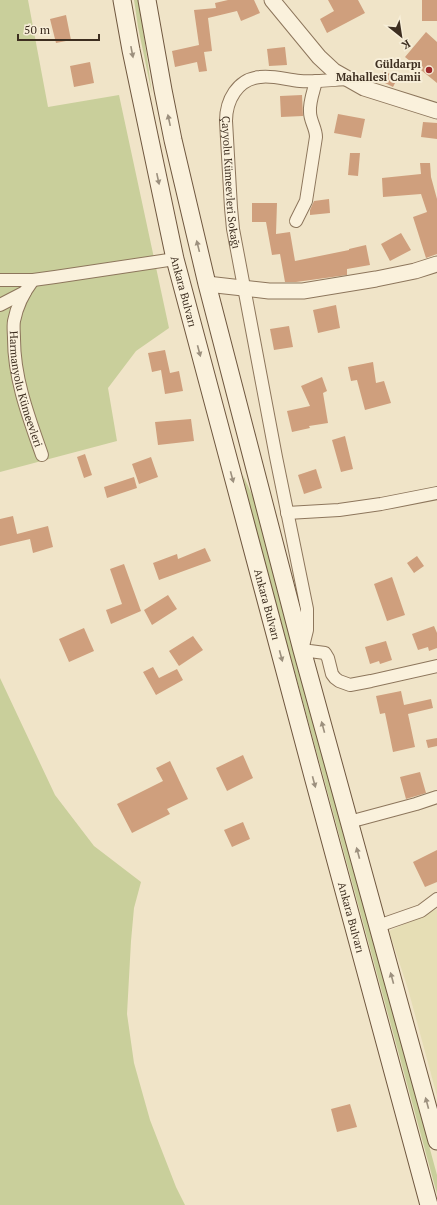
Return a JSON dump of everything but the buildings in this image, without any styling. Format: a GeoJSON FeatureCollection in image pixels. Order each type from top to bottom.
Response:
{"type":"FeatureCollection","features":[{"type":"Feature","properties":{"kind":"main road","name":"Ankara Bulvarı"},"geometry":{"type":"LineString","coordinates":[[122,0],[131,50],[175,259],[430,1205]]}},
{"type":"Feature","properties":{"kind":"main road","name":"Ankara Bulvarı"},"geometry":{"type":"LineString","coordinates":[[147,0],[162,90],[207,284],[302,650],[437,1141]]}},
{"type":"Feature","properties":{"kind":"main road"},"geometry":{"type":"LineString","coordinates":[[175,259],[207,284]]}},
{"type":"Feature","properties":{"kind":"street"},"geometry":{"type":"LineString","coordinates":[[272,0],[320,57],[334,71],[364,88],[437,111]]}},
{"type":"Feature","properties":{"kind":"street","name":"Çayyolu Kümeevleri Sokağı"},"geometry":{"type":"LineString","coordinates":[[302,650],[307,630],[307,609],[244,289],[231,208],[226,110],[235,90],[250,79],[259,77],[316,81],[347,79]]}},
{"type":"Feature","properties":{"kind":"street"},"geometry":{"type":"LineString","coordinates":[[296,222],[306,201],[316,137],[315,126],[310,113],[310,106],[316,81]]}},
{"type":"Feature","properties":{"kind":"street"},"geometry":{"type":"LineString","coordinates":[[0,280],[33,280],[175,259]]}},
{"type":"Feature","properties":{"kind":"street"},"geometry":{"type":"LineString","coordinates":[[207,284],[285,292],[325,288],[415,271],[437,264]]}},
{"type":"Feature","properties":{"kind":"street","name":"Harmanyolu Kümeevleri"},"geometry":{"type":"LineString","coordinates":[[33,280],[25,292],[17,310],[14,322],[14,346],[16,371],[42,455]]}},
{"type":"Feature","properties":{"kind":"street"},"geometry":{"type":"LineString","coordinates":[[0,305],[25,292]]}},
{"type":"Feature","properties":{"kind":"street"},"geometry":{"type":"LineString","coordinates":[[287,513],[339,510],[381,504],[437,492]]}},
{"type":"Feature","properties":{"kind":"street"},"geometry":{"type":"LineString","coordinates":[[302,650],[325,653],[328,658],[332,674],[338,682],[350,685],[372,682],[437,666]]}},
{"type":"Feature","properties":{"kind":"street"},"geometry":{"type":"LineString","coordinates":[[349,822],[437,797]]}},
{"type":"Feature","properties":{"kind":"street"},"geometry":{"type":"LineString","coordinates":[[378,926],[421,911],[437,899]]}},
{"type":"Feature","properties":{"kind":"shaded area"},"geometry":{"type":"Polygon","coordinates":[[[437,909],[437,1096],[408,989],[389,931],[437,909]]]}},
{"type":"Feature","properties":{"kind":"green space"},"geometry":{"type":"Polygon","coordinates":[[[0,0],[28,0],[48,107],[119,95],[169,328],[136,351],[108,388],[117,441],[0,472],[0,0]]]}},
{"type":"Feature","properties":{"kind":"green space"},"geometry":{"type":"Polygon","coordinates":[[[134,0],[139,0],[152,94],[138,27],[134,0]]]}},
{"type":"Feature","properties":{"kind":"green space"},"geometry":{"type":"Polygon","coordinates":[[[243,475],[254,499],[437,1175],[437,1194],[248,500],[243,475]]]}},
{"type":"Feature","properties":{"kind":"green space"},"geometry":{"type":"Polygon","coordinates":[[[0,678],[55,795],[94,846],[141,882],[134,908],[127,1014],[134,1063],[150,1120],[176,1187],[185,1205],[0,1205],[0,678]]]}},
{"type":"Feature","properties":{"kind":"place","name":"Güldarpı Mahallesi Camii"},"geometry":{"type":"Point","coordinates":[429,70]}}]}
